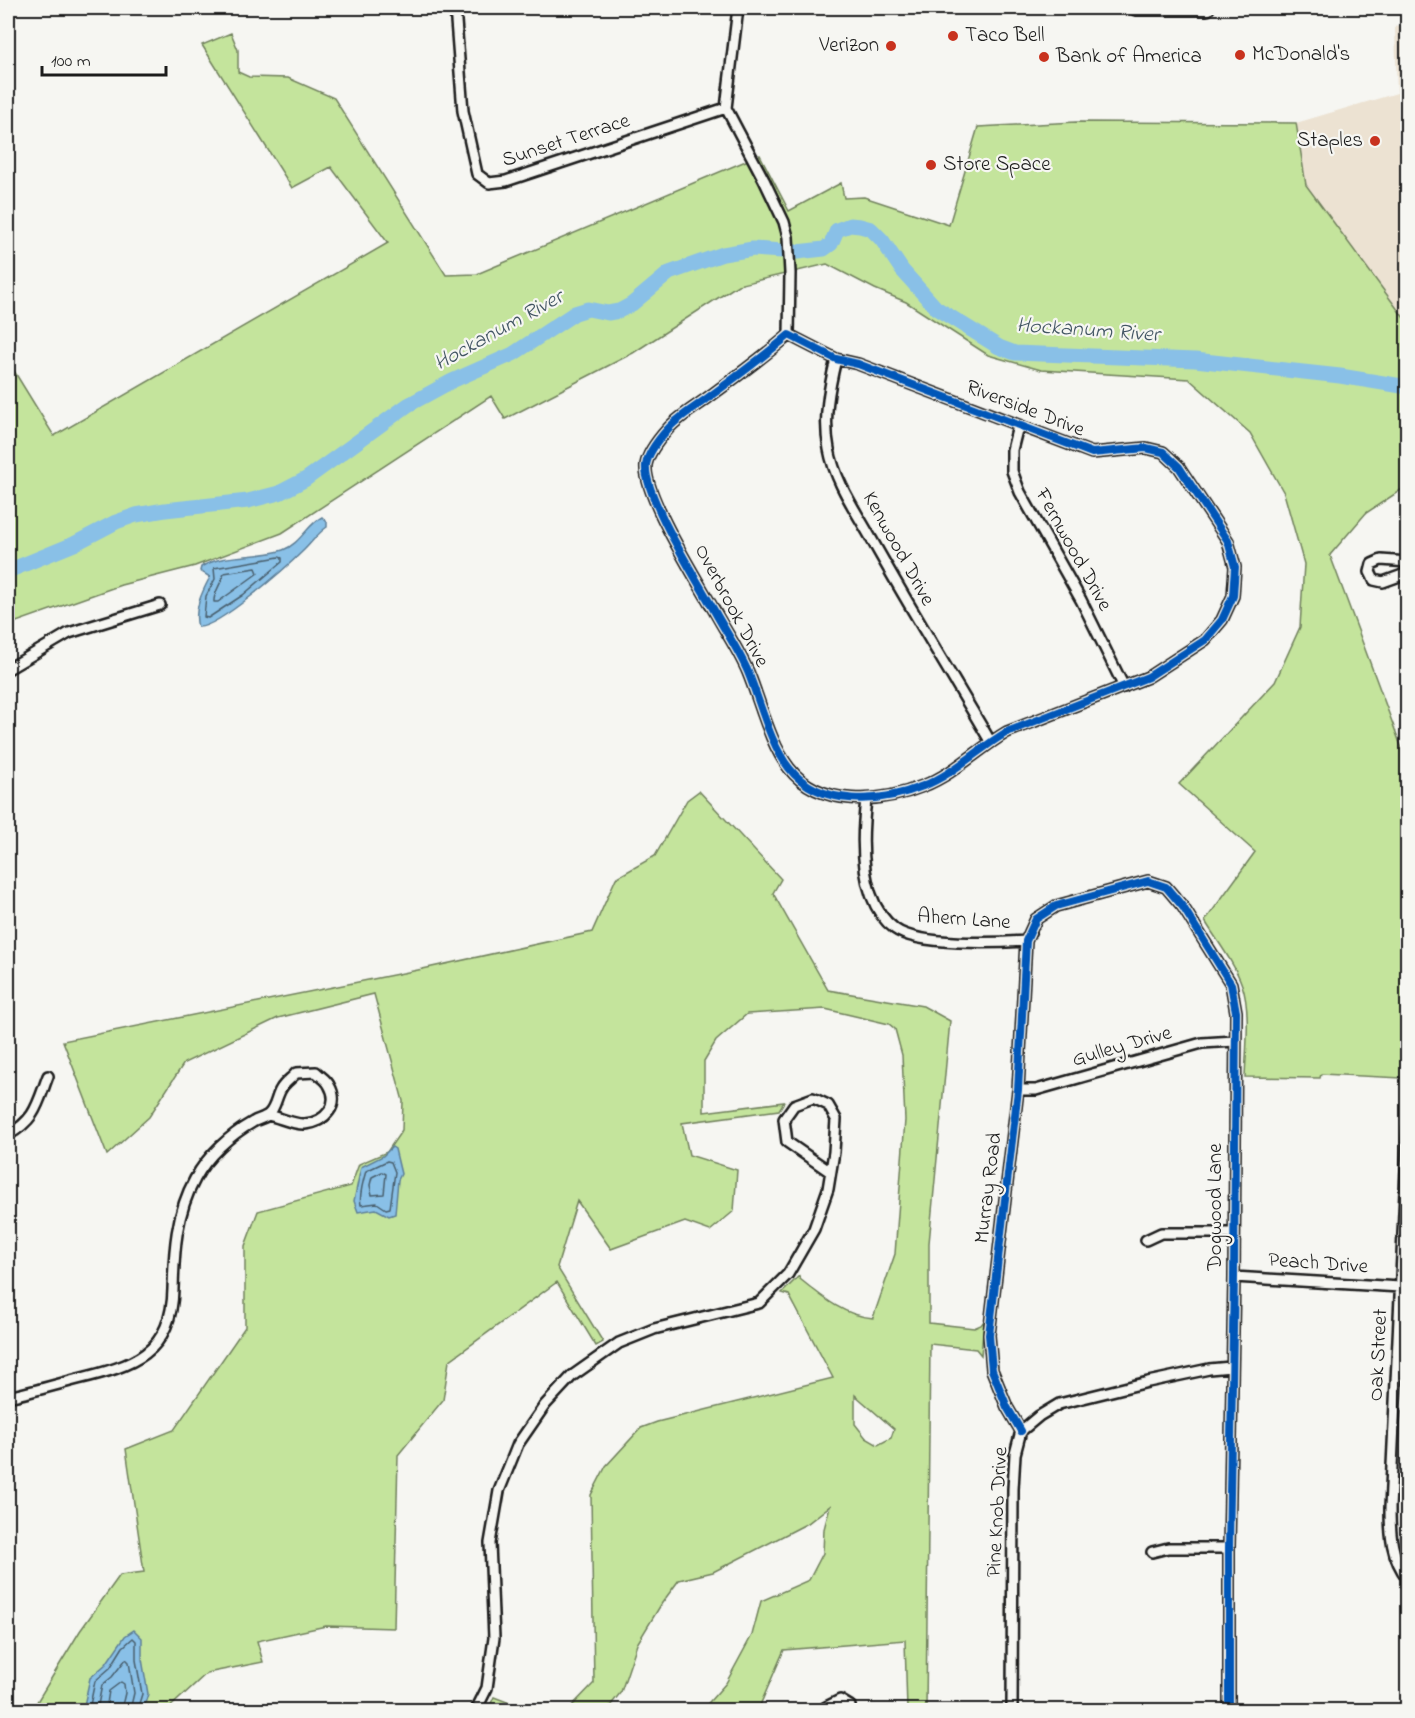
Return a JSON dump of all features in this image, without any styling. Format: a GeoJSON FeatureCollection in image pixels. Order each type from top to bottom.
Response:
{"type":"FeatureCollection","features":[{"type":"Feature","properties":{"kind":"main road"},"geometry":{"type":"LineString","coordinates":[[1136,8],[1208,8]]}},
{"type":"Feature","properties":{"kind":"street","name":"Sunset Terrace"},"geometry":{"type":"LineString","coordinates":[[455,8],[462,111],[477,174],[489,183],[506,181],[726,108]]}},
{"type":"Feature","properties":{"kind":"street"},"geometry":{"type":"LineString","coordinates":[[738,8],[726,108],[784,222],[789,245],[789,335]]}},
{"type":"Feature","properties":{"kind":"street","name":"Riverside Drive"},"geometry":{"type":"LineString","coordinates":[[789,335],[836,359],[858,363],[1092,453],[1146,448],[1163,452],[1179,467],[1228,541],[1235,567],[1233,596],[1222,620],[1205,640],[1148,677],[1007,732],[990,741]]}},
{"type":"Feature","properties":{"kind":"street","name":"Overbrook Drive"},"geometry":{"type":"LineString","coordinates":[[789,335],[668,428],[652,449],[646,465],[651,493],[747,670],[778,748],[789,768],[811,788],[837,796],[866,800],[896,795],[925,786],[965,762],[990,741]]}},
{"type":"Feature","properties":{"kind":"street","name":"Kenwood Drive"},"geometry":{"type":"LineString","coordinates":[[836,359],[826,420],[829,450],[838,478],[902,594],[990,741]]}},
{"type":"Feature","properties":{"kind":"street","name":"Fernwood Drive"},"geometry":{"type":"LineString","coordinates":[[1018,426],[1012,450],[1012,471],[1020,492],[1082,600],[1124,687]]}},
{"type":"Feature","properties":{"kind":"street"},"geometry":{"type":"LineString","coordinates":[[1407,562],[1382,560],[1372,564],[1370,572],[1374,580],[1383,582],[1407,573]]}},
{"type":"Feature","properties":{"kind":"street"},"geometry":{"type":"LineString","coordinates":[[8,669],[69,633],[160,605]]}},
{"type":"Feature","properties":{"kind":"street","name":"Ahern Lane"},"geometry":{"type":"LineString","coordinates":[[866,800],[863,822],[867,885],[879,913],[896,930],[912,936],[946,940],[999,943],[1026,941]]}},
{"type":"Feature","properties":{"kind":"street","name":"Dogwood Lane"},"geometry":{"type":"LineString","coordinates":[[1026,941],[1036,919],[1056,906],[1148,881],[1166,887],[1183,907],[1231,984],[1236,1012],[1229,1710]]}},
{"type":"Feature","properties":{"kind":"street","name":"Murray Road"},"geometry":{"type":"LineString","coordinates":[[1021,1431],[1007,1407],[992,1370],[989,1335],[1018,1090],[1026,941]]}},
{"type":"Feature","properties":{"kind":"street","name":"Gulley Drive"},"geometry":{"type":"LineString","coordinates":[[1018,1090],[1036,1090],[1202,1043],[1235,1041]]}},
{"type":"Feature","properties":{"kind":"street"},"geometry":{"type":"LineString","coordinates":[[8,1397],[108,1372],[135,1362],[155,1346],[168,1322],[173,1300],[174,1252],[180,1213],[195,1178],[221,1145],[253,1122],[268,1115],[281,1089],[296,1073],[316,1072],[328,1083],[334,1096],[330,1113],[317,1122],[302,1125],[268,1115]]}},
{"type":"Feature","properties":{"kind":"street"},"geometry":{"type":"LineString","coordinates":[[8,1135],[22,1127],[34,1113],[48,1076]]}},
{"type":"Feature","properties":{"kind":"street"},"geometry":{"type":"LineString","coordinates":[[476,1710],[487,1688],[494,1638],[490,1543],[499,1491],[518,1444],[545,1405],[572,1376],[619,1344],[654,1329],[759,1303],[788,1274],[814,1229],[828,1189],[829,1171],[834,1152],[836,1119],[828,1105],[813,1098],[794,1105],[784,1119],[788,1143],[829,1171]]}},
{"type":"Feature","properties":{"kind":"street","name":"Oak Street"},"geometry":{"type":"LineString","coordinates":[[1407,1128],[1406,1217],[1400,1287],[1390,1533],[1394,1554],[1407,1579]]}},
{"type":"Feature","properties":{"kind":"street"},"geometry":{"type":"LineString","coordinates":[[1146,1240],[1161,1233],[1233,1233]]}},
{"type":"Feature","properties":{"kind":"street","name":"Peach Drive"},"geometry":{"type":"LineString","coordinates":[[1234,1277],[1400,1287]]}},
{"type":"Feature","properties":{"kind":"street","name":"Pine Knob Drive"},"geometry":{"type":"LineString","coordinates":[[1012,1710],[1013,1489],[1015,1454],[1021,1431],[1039,1416],[1059,1404],[1209,1369],[1231,1367]]}},
{"type":"Feature","properties":{"kind":"street"},"geometry":{"type":"LineString","coordinates":[[1152,1552],[1167,1548],[1229,1548]]}},
{"type":"Feature","properties":{"kind":"street"},"geometry":{"type":"LineString","coordinates":[[826,1710],[826,1707],[840,1700],[850,1706],[850,1710]]}},
{"type":"Feature","properties":{"kind":"shaded area"},"geometry":{"type":"Polygon","coordinates":[[[1407,24],[1407,322],[1306,185],[1296,123],[1397,93],[1395,27],[1407,24]]]}},
{"type":"Feature","properties":{"kind":"green space"},"geometry":{"type":"Polygon","coordinates":[[[231,33],[238,50],[238,72],[249,77],[288,78],[334,98],[446,275],[477,274],[760,155],[789,211],[841,183],[844,198],[864,197],[949,225],[978,127],[1076,122],[1296,123],[1306,185],[1407,322],[1407,486],[1366,513],[1330,555],[1404,754],[1407,756],[1407,1061],[1402,1078],[1321,1074],[1320,1078],[1245,1077],[1247,1030],[1245,995],[1235,968],[1205,921],[1255,852],[1179,784],[1275,682],[1300,627],[1304,564],[1284,493],[1250,433],[1189,379],[1041,370],[988,355],[906,302],[827,264],[738,285],[633,353],[505,419],[491,396],[282,533],[195,566],[121,585],[8,625],[8,369],[11,366],[54,436],[388,243],[331,167],[292,188],[202,45],[231,33]]]}},
{"type":"Feature","properties":{"kind":"green space"},"geometry":{"type":"Polygon","coordinates":[[[699,791],[781,879],[773,893],[828,990],[923,1006],[950,1021],[929,1243],[929,1323],[974,1328],[984,1321],[981,1355],[976,1349],[930,1344],[926,1710],[907,1710],[905,1640],[784,1650],[758,1710],[702,1710],[726,1683],[752,1635],[761,1601],[809,1580],[823,1553],[824,1529],[830,1506],[808,1523],[713,1572],[679,1580],[637,1644],[621,1692],[607,1710],[568,1710],[594,1683],[591,1495],[606,1466],[641,1428],[833,1378],[789,1295],[782,1293],[799,1276],[808,1286],[843,1310],[873,1318],[895,1254],[905,1120],[902,1055],[895,1029],[889,1024],[825,1009],[747,1014],[716,1041],[704,1061],[704,1112],[784,1102],[779,1110],[682,1123],[689,1155],[737,1170],[734,1211],[710,1231],[685,1222],[611,1249],[577,1201],[557,1267],[603,1342],[596,1346],[557,1282],[449,1361],[443,1400],[398,1455],[394,1628],[326,1626],[257,1641],[263,1662],[207,1673],[167,1710],[32,1710],[80,1631],[120,1575],[144,1572],[126,1449],[174,1430],[245,1327],[245,1246],[258,1211],[351,1186],[359,1164],[387,1152],[402,1130],[403,1101],[374,994],[278,1018],[184,1063],[149,1117],[107,1155],[63,1041],[418,970],[592,932],[616,878],[655,856],[687,800],[699,791]],[[855,1395],[855,1424],[866,1438],[878,1445],[891,1438],[894,1429],[855,1395]]]}},
{"type":"Feature","properties":{"kind":"green space"},"geometry":{"type":"Polygon","coordinates":[[[494,1697],[528,1710],[488,1710],[494,1697]]]}},
{"type":"Feature","properties":{"kind":"water"},"geometry":{"type":"Polygon","coordinates":[[[322,517],[327,522],[327,527],[283,569],[236,608],[207,625],[198,627],[197,608],[210,577],[200,571],[201,567],[221,559],[283,550],[322,517]]]}},
{"type":"Feature","properties":{"kind":"water"},"geometry":{"type":"Polygon","coordinates":[[[392,1147],[395,1149],[401,1174],[398,1180],[395,1214],[389,1216],[376,1209],[358,1212],[354,1201],[361,1167],[383,1156],[392,1147]]]}},
{"type":"Feature","properties":{"kind":"water"},"geometry":{"type":"Polygon","coordinates":[[[134,1630],[142,1638],[142,1659],[148,1694],[143,1710],[83,1710],[90,1678],[106,1664],[125,1636],[134,1630]]]}},
{"type":"Feature","properties":{"kind":"waterway","name":"Hockanum River"},"geometry":{"type":"LineString","coordinates":[[8,571],[136,515],[248,501],[279,493],[306,479],[408,405],[452,381],[513,354],[575,313],[588,309],[608,313],[619,311],[632,304],[669,273],[723,254],[753,249],[797,252],[824,249],[831,244],[837,230],[850,225],[871,229],[882,240],[902,270],[936,308],[999,347],[1015,353],[1195,360],[1340,376],[1408,387]]}},
{"type":"Feature","properties":{"kind":"cycle path"},"geometry":{"type":"LineString","coordinates":[[789,335],[836,359],[858,364],[1092,453],[1146,448],[1163,452],[1179,467],[1228,541],[1235,567],[1233,596],[1222,620],[1205,640],[1148,677],[1007,732],[956,768],[923,786],[889,796],[852,798],[834,796],[802,781],[789,768],[776,747],[737,649],[662,517],[647,479],[646,465],[654,446],[675,422],[789,335]]}},
{"type":"Feature","properties":{"kind":"cycle path"},"geometry":{"type":"LineString","coordinates":[[1021,1431],[1007,1407],[992,1370],[989,1335],[1018,1090],[1026,941],[1036,919],[1056,906],[1148,881],[1166,887],[1183,907],[1231,984],[1236,1012],[1229,1710]]}},
{"type":"Feature","properties":{"kind":"place","name":"Taco Bell"},"geometry":{"type":"Point","coordinates":[953,36]}},
{"type":"Feature","properties":{"kind":"place","name":"Verizon"},"geometry":{"type":"Point","coordinates":[891,46]}},
{"type":"Feature","properties":{"kind":"place","name":"McDonald's"},"geometry":{"type":"Point","coordinates":[1240,55]}},
{"type":"Feature","properties":{"kind":"place","name":"Bank of America"},"geometry":{"type":"Point","coordinates":[1044,57]}},
{"type":"Feature","properties":{"kind":"place","name":"Staples"},"geometry":{"type":"Point","coordinates":[1375,141]}},
{"type":"Feature","properties":{"kind":"place","name":"Store Space"},"geometry":{"type":"Point","coordinates":[931,165]}}]}
